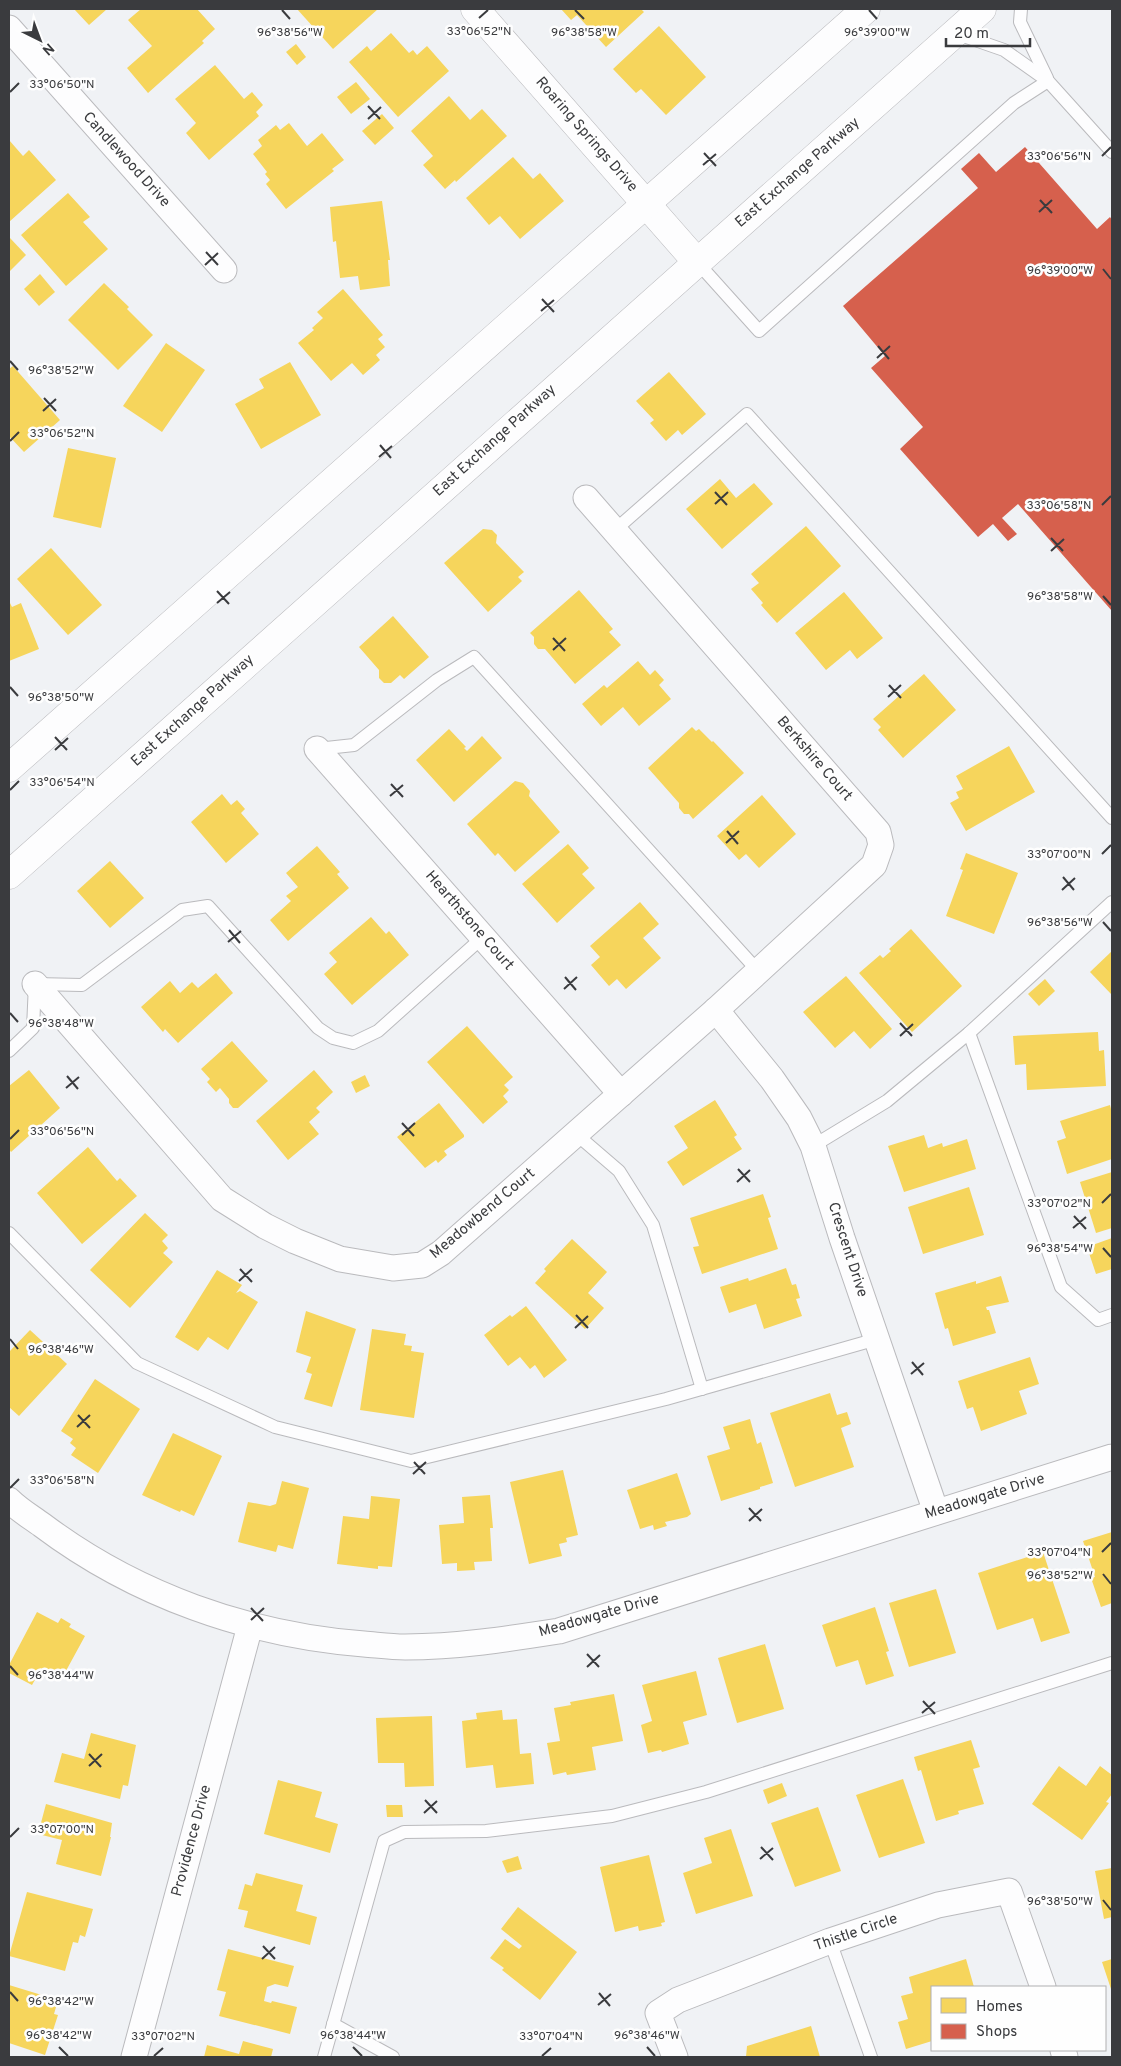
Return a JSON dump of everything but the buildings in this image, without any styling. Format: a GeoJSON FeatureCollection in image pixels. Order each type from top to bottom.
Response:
{"type":"FeatureCollection","features":[{"type":"Feature","properties":{"kind":"main road","name":"Roaring Springs Drive"},"geometry":{"type":"LineString","coordinates":[[475,9],[697,262]]}},
{"type":"Feature","properties":{"kind":"main road"},"geometry":{"type":"LineString","coordinates":[[9,768],[866,9]]}},
{"type":"Feature","properties":{"kind":"main road","name":"East Exchange Parkway"},"geometry":{"type":"LineString","coordinates":[[9,874],[982,9]]}},
{"type":"Feature","properties":{"kind":"street","name":"Candlewood Drive"},"geometry":{"type":"LineString","coordinates":[[9,28],[224,270]]}},
{"type":"Feature","properties":{"kind":"street","name":"Berkshire Court"},"geometry":{"type":"LineString","coordinates":[[586,498],[878,832],[881,845],[874,865],[716,1010]]}},
{"type":"Feature","properties":{"kind":"street","name":"Hearthstone Court"},"geometry":{"type":"LineString","coordinates":[[317,749],[621,1094]]}},
{"type":"Feature","properties":{"kind":"street","name":"Meadowbend Court"},"geometry":{"type":"LineString","coordinates":[[35,984],[222,1199],[273,1229],[340,1259],[393,1268],[422,1265],[441,1253],[716,1010]]}},
{"type":"Feature","properties":{"kind":"street","name":"Crescent Drive"},"geometry":{"type":"LineString","coordinates":[[716,1010],[772,1079],[799,1118],[813,1146],[876,1339],[936,1512]]}},
{"type":"Feature","properties":{"kind":"street","name":"Meadowgate Drive"},"geometry":{"type":"LineString","coordinates":[[9,1500],[67,1544],[124,1578],[186,1605],[250,1626],[326,1641],[404,1647],[482,1644],[559,1631],[1112,1457]]}},
{"type":"Feature","properties":{"kind":"street","name":"Providence Drive"},"geometry":{"type":"LineString","coordinates":[[134,2057],[250,1626]]}},
{"type":"Feature","properties":{"kind":"street","name":"Thistle Circle"},"geometry":{"type":"LineString","coordinates":[[675,2057],[658,2013],[678,2000],[830,1941],[938,1905],[1009,1890],[1043,1986]]}},
{"type":"Feature","properties":{"kind":"lane"},"geometry":{"type":"LineString","coordinates":[[1021,9],[1020,22],[1048,81]]}},
{"type":"Feature","properties":{"kind":"lane"},"geometry":{"type":"LineString","coordinates":[[955,33],[1004,50],[1048,81],[1112,152]]}},
{"type":"Feature","properties":{"kind":"lane"},"geometry":{"type":"LineString","coordinates":[[697,262],[759,331],[1014,103],[1048,81]]}},
{"type":"Feature","properties":{"kind":"lane"},"geometry":{"type":"LineString","coordinates":[[615,530],[747,414],[1112,818]]}},
{"type":"Feature","properties":{"kind":"lane"},"geometry":{"type":"LineString","coordinates":[[317,749],[354,745],[437,680],[474,657],[758,972]]}},
{"type":"Feature","properties":{"kind":"lane"},"geometry":{"type":"LineString","coordinates":[[813,1146],[887,1100],[970,1033],[1112,902]]}},
{"type":"Feature","properties":{"kind":"lane"},"geometry":{"type":"LineString","coordinates":[[9,1051],[33,1028],[35,984],[82,985],[182,910],[208,906],[318,1028],[332,1038],[354,1043],[378,1032],[483,937]]}},
{"type":"Feature","properties":{"kind":"lane"},"geometry":{"type":"LineString","coordinates":[[970,1033],[1061,1287],[1098,1320],[1112,1315]]}},
{"type":"Feature","properties":{"kind":"lane"},"geometry":{"type":"LineString","coordinates":[[576,1134],[619,1171],[653,1226],[702,1389]]}},
{"type":"Feature","properties":{"kind":"lane"},"geometry":{"type":"LineString","coordinates":[[9,1233],[137,1363],[275,1427],[410,1461],[702,1389],[876,1339]]}},
{"type":"Feature","properties":{"kind":"lane"},"geometry":{"type":"LineString","coordinates":[[324,2057],[384,1841],[404,1832],[486,1832],[612,1816],[706,1792],[1112,1663]]}},
{"type":"Feature","properties":{"kind":"lane"},"geometry":{"type":"LineString","coordinates":[[830,1941],[871,2057]]}},
{"type":"Feature","properties":{"kind":"lane"},"geometry":{"type":"LineString","coordinates":[[333,2024],[393,2057]]}}]}
